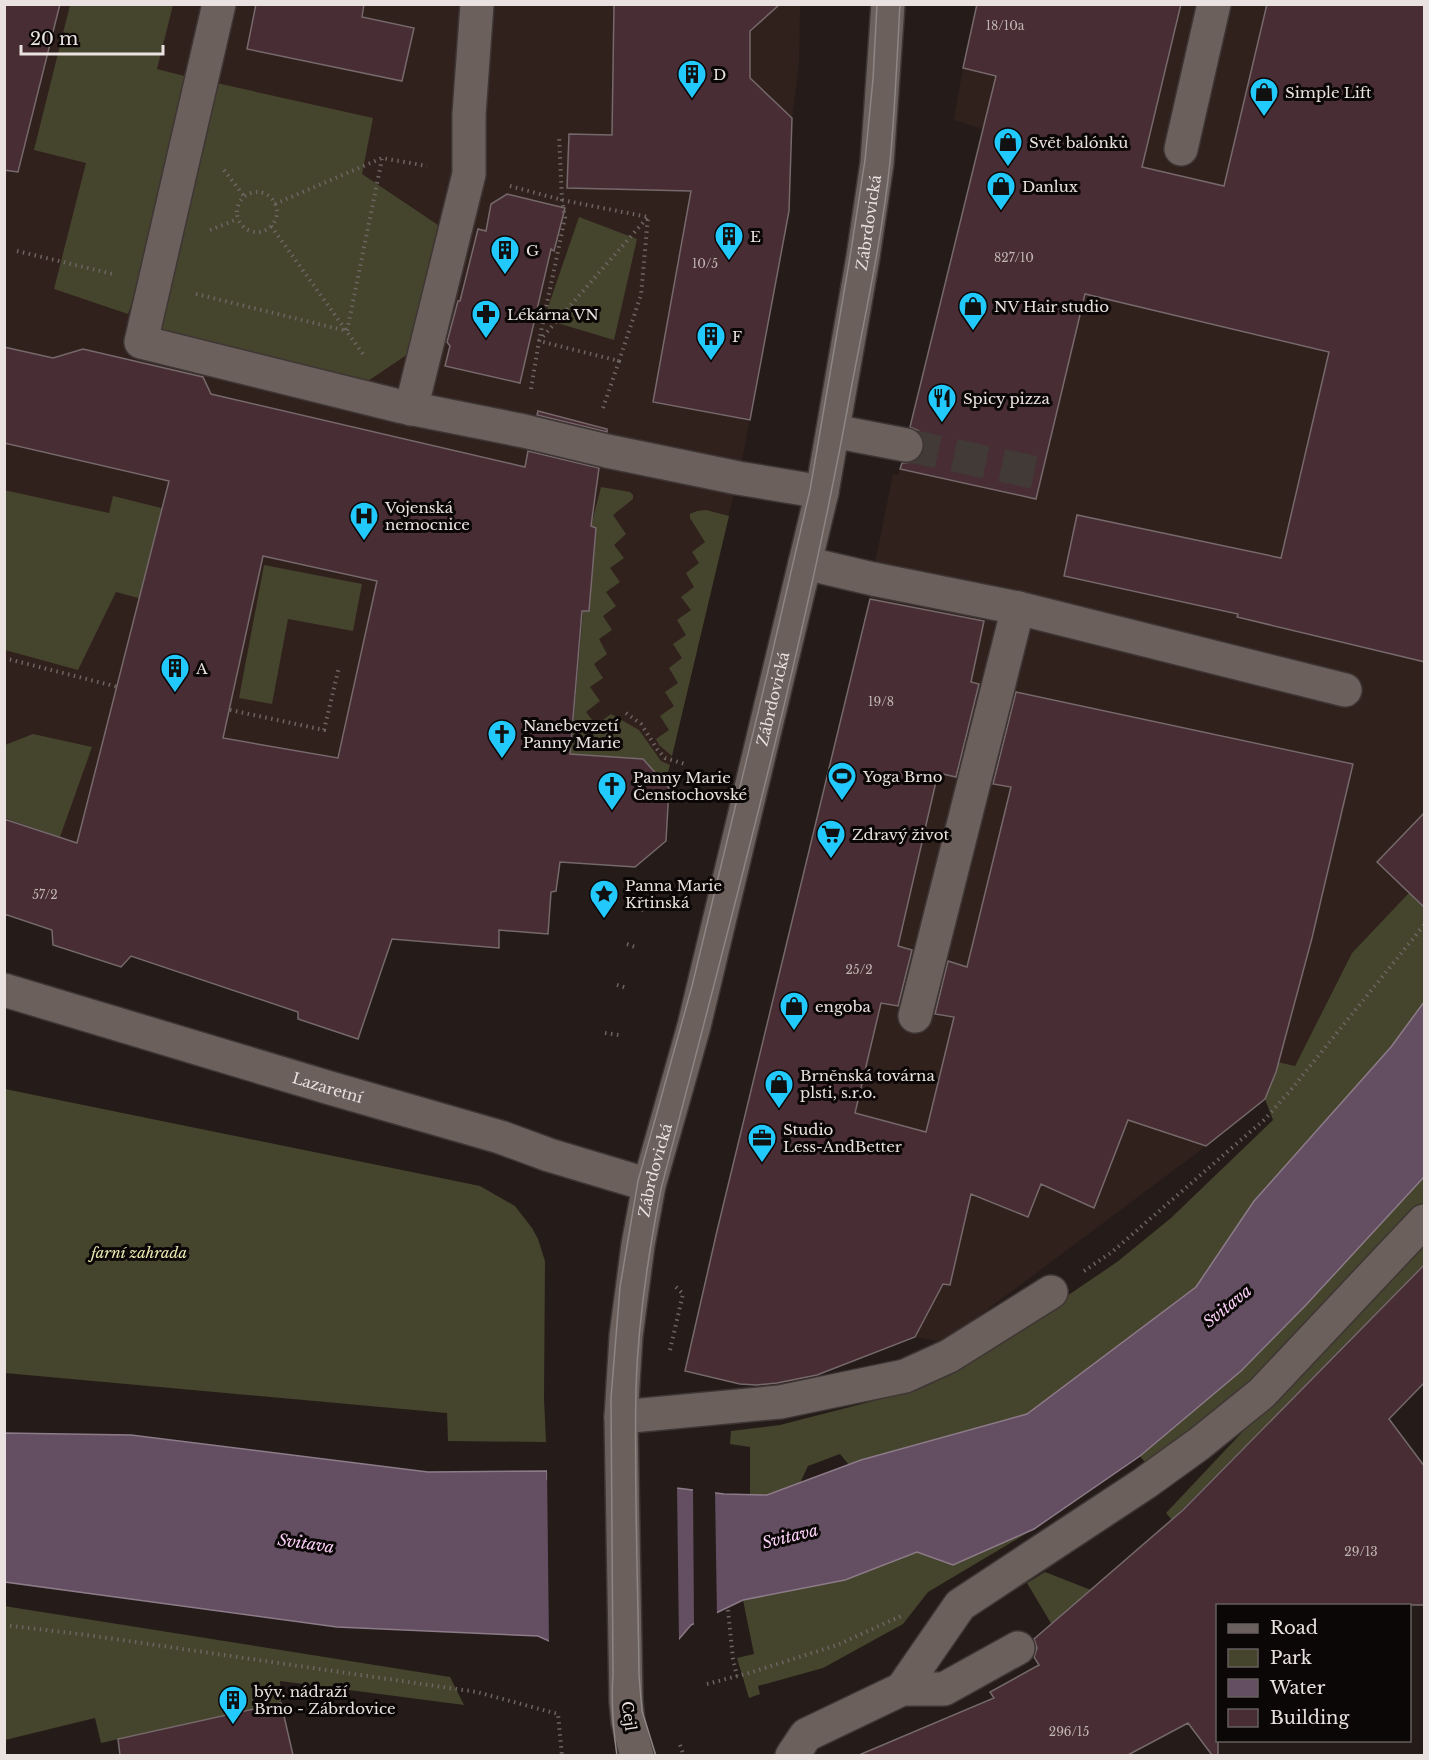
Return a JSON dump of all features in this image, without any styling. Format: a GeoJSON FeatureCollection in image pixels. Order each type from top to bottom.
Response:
{"type":"FeatureCollection","features":[{"type":"Feature","properties":{"kind":"street"},"geometry":{"type":"LineString","coordinates":[[219,4],[141,342],[405,408],[524,431],[738,478],[822,492]]}},
{"type":"Feature","properties":{"kind":"street"},"geometry":{"type":"LineString","coordinates":[[405,408],[469,174],[469,114],[477,4]]}},
{"type":"Feature","properties":{"kind":"street","name":"Zábrdovická"},"geometry":{"type":"LineString","coordinates":[[626,1675],[621,1430],[626,1336],[638,1245],[649,1185],[696,1016],[822,492],[877,163],[888,4]]}},
{"type":"Feature","properties":{"kind":"street"},"geometry":{"type":"LineString","coordinates":[[1181,149],[1214,4]]}},
{"type":"Feature","properties":{"kind":"street"},"geometry":{"type":"LineString","coordinates":[[833,430],[906,446]]}},
{"type":"Feature","properties":{"kind":"street"},"geometry":{"type":"LineString","coordinates":[[805,563],[1018,608],[1345,690]]}},
{"type":"Feature","properties":{"kind":"street"},"geometry":{"type":"LineString","coordinates":[[915,1016],[1018,608]]}},
{"type":"Feature","properties":{"kind":"street","name":"Lazaretní"},"geometry":{"type":"LineString","coordinates":[[4,990],[330,1089],[500,1137],[549,1155],[649,1185]]}},
{"type":"Feature","properties":{"kind":"street"},"geometry":{"type":"LineString","coordinates":[[902,1689],[960,1605],[1145,1483],[1199,1444],[1253,1400],[1425,1221]]}},
{"type":"Feature","properties":{"kind":"street"},"geometry":{"type":"LineString","coordinates":[[621,1430],[780,1402],[905,1376],[950,1356],[1050,1292]]}},
{"type":"Feature","properties":{"kind":"street"},"geometry":{"type":"LineString","coordinates":[[792,1755],[806,1735],[902,1689],[944,1689],[1018,1648]]}},
{"type":"Feature","properties":{"kind":"street","name":"Cejl"},"geometry":{"type":"LineString","coordinates":[[626,1675],[628,1722],[637,1755]]}},
{"type":"Feature","properties":{"kind":"path"},"geometry":{"type":"LineString","coordinates":[[524,431],[539,341],[565,218],[559,135]]}},
{"type":"Feature","properties":{"kind":"path"},"geometry":{"type":"LineString","coordinates":[[347,331],[382,158]]}},
{"type":"Feature","properties":{"kind":"path"},"geometry":{"type":"LineString","coordinates":[[275,204],[382,158],[469,174],[562,200],[648,217]]}},
{"type":"Feature","properties":{"kind":"path"},"geometry":{"type":"LineString","coordinates":[[257,191],[270,196],[277,214],[271,226],[258,232],[246,229],[238,219],[237,206],[244,196],[257,191]]}},
{"type":"Feature","properties":{"kind":"path"},"geometry":{"type":"LineString","coordinates":[[539,341],[648,217]]}},
{"type":"Feature","properties":{"kind":"path"},"geometry":{"type":"LineString","coordinates":[[590,446],[641,295],[648,217]]}},
{"type":"Feature","properties":{"kind":"path"},"geometry":{"type":"LineString","coordinates":[[271,226],[405,408]]}},
{"type":"Feature","properties":{"kind":"path"},"geometry":{"type":"LineString","coordinates":[[17,251],[347,331]]}},
{"type":"Feature","properties":{"kind":"path"},"geometry":{"type":"LineString","coordinates":[[539,341],[619,361]]}},
{"type":"Feature","properties":{"kind":"path"},"geometry":{"type":"LineString","coordinates":[[4,658],[118,687]]}},
{"type":"Feature","properties":{"kind":"path"},"geometry":{"type":"LineString","coordinates":[[230,710],[324,730],[339,667]]}},
{"type":"Feature","properties":{"kind":"path"},"geometry":{"type":"LineString","coordinates":[[626,713],[641,724],[665,758],[685,764]]}},
{"type":"Feature","properties":{"kind":"path"},"geometry":{"type":"LineString","coordinates":[[636,908],[647,911]]}},
{"type":"Feature","properties":{"kind":"path"},"geometry":{"type":"LineString","coordinates":[[1050,1292],[1112,1252],[1265,1119],[1298,1083],[1425,925]]}},
{"type":"Feature","properties":{"kind":"path"},"geometry":{"type":"LineString","coordinates":[[627,944],[638,948]]}},
{"type":"Feature","properties":{"kind":"path"},"geometry":{"type":"LineString","coordinates":[[617,985],[627,988]]}},
{"type":"Feature","properties":{"kind":"path"},"geometry":{"type":"LineString","coordinates":[[605,1033],[619,1035]]}},
{"type":"Feature","properties":{"kind":"path"},"geometry":{"type":"LineString","coordinates":[[706,1684],[837,1645],[932,1602],[960,1605]]}},
{"type":"Feature","properties":{"kind":"path"},"geometry":{"type":"LineString","coordinates":[[728,1610],[737,1676]]}},
{"type":"Feature","properties":{"kind":"path"},"geometry":{"type":"LineString","coordinates":[[4,1626],[87,1635],[477,1692],[558,1714],[562,1755]]}},
{"type":"Feature","properties":{"kind":"shaded area","name":"Vojenská nemocnice"},"geometry":{"type":"Polygon","coordinates":[[[5,5],[800,5],[799,63],[792,118],[786,223],[743,455],[665,783],[643,759],[590,755],[579,762],[590,579],[357,933],[391,942],[359,1038],[298,1019],[298,1012],[128,955],[122,966],[53,943],[54,930],[5,914],[5,5]]]}},
{"type":"Feature","properties":{"kind":"shaded area"},"geometry":{"type":"Polygon","coordinates":[[[977,5],[1424,5],[1424,877],[1352,953],[1295,1066],[1278,1062],[1265,1099],[1206,1146],[944,1342],[915,1337],[784,1388],[740,1384],[685,1371],[857,657],[893,474],[898,475],[900,469],[983,129],[954,120],[977,5]]]}},
{"type":"Feature","properties":{"kind":"green space"},"geometry":{"type":"Polygon","coordinates":[[[70,5],[173,5],[157,69],[196,79],[159,229],[128,314],[54,289],[86,163],[34,150],[70,5]]]}},
{"type":"Feature","properties":{"kind":"green space"},"geometry":{"type":"Polygon","coordinates":[[[212,82],[373,118],[362,174],[438,225],[408,354],[362,385],[149,332],[212,82]]]}},
{"type":"Feature","properties":{"kind":"green space"},"geometry":{"type":"Polygon","coordinates":[[[579,217],[637,239],[614,340],[544,319],[579,217]]]}},
{"type":"Feature","properties":{"kind":"green space"},"geometry":{"type":"Polygon","coordinates":[[[601,487],[630,492],[633,499],[613,515],[626,534],[614,545],[624,558],[610,568],[620,582],[606,592],[616,606],[603,616],[612,630],[599,639],[607,654],[594,664],[603,678],[590,687],[600,701],[586,712],[596,725],[611,714],[639,730],[661,761],[670,765],[665,783],[643,759],[590,755],[579,762],[570,760],[583,611],[589,610],[596,528],[591,526],[601,487]]]}},
{"type":"Feature","properties":{"kind":"green space"},"geometry":{"type":"Polygon","coordinates":[[[4,490],[109,513],[113,496],[165,509],[142,599],[116,592],[78,670],[5,650],[4,490]]]}},
{"type":"Feature","properties":{"kind":"green space"},"geometry":{"type":"Polygon","coordinates":[[[706,510],[729,516],[672,756],[659,745],[656,739],[669,730],[660,716],[674,706],[665,692],[678,683],[669,668],[682,658],[673,644],[686,635],[677,620],[691,610],[681,597],[694,587],[686,573],[699,563],[692,552],[705,542],[690,518],[690,514],[706,510]]]}},
{"type":"Feature","properties":{"kind":"green space"},"geometry":{"type":"Polygon","coordinates":[[[264,565],[362,584],[353,631],[288,619],[272,704],[239,698],[264,565]]]}},
{"type":"Feature","properties":{"kind":"green space"},"geometry":{"type":"Polygon","coordinates":[[[33,734],[92,747],[60,837],[5,818],[5,745],[33,734]]]}},
{"type":"Feature","properties":{"kind":"green space"},"geometry":{"type":"Polygon","coordinates":[[[1424,877],[1424,1002],[1391,1047],[1254,1201],[1196,1287],[1027,1414],[849,1465],[840,1454],[808,1466],[800,1483],[767,1495],[750,1495],[750,1447],[730,1444],[731,1431],[780,1425],[904,1393],[1039,1315],[1117,1262],[1171,1218],[1273,1120],[1265,1099],[1278,1062],[1295,1066],[1352,953],[1424,877]]]}},
{"type":"Feature","properties":{"kind":"green space","name":"farní zahrada"},"geometry":{"type":"Polygon","coordinates":[[[5,1089],[480,1186],[515,1206],[538,1239],[545,1261],[546,1442],[448,1441],[447,1413],[5,1373],[5,1089]]]}},
{"type":"Feature","properties":{"kind":"green space"},"geometry":{"type":"Polygon","coordinates":[[[1424,1177],[1424,1202],[1274,1361],[1190,1436],[1148,1466],[1140,1456],[1241,1371],[1305,1306],[1424,1177]]]}},
{"type":"Feature","properties":{"kind":"green space"},"geometry":{"type":"Polygon","coordinates":[[[1424,1239],[1424,1264],[1172,1520],[1166,1513],[1424,1239]]]}},
{"type":"Feature","properties":{"kind":"green space"},"geometry":{"type":"Polygon","coordinates":[[[1034,1529],[928,1592],[903,1624],[823,1668],[758,1686],[760,1694],[749,1698],[737,1658],[754,1654],[743,1600],[845,1580],[917,1552],[953,1565],[1034,1529]]]}},
{"type":"Feature","properties":{"kind":"green space"},"geometry":{"type":"Polygon","coordinates":[[[1045,1572],[1091,1590],[1039,1665],[1028,1646],[1055,1630],[1027,1583],[1045,1572]]]}},
{"type":"Feature","properties":{"kind":"green space"},"geometry":{"type":"Polygon","coordinates":[[[4,1606],[450,1677],[464,1705],[280,1681],[281,1703],[101,1743],[95,1718],[5,1740],[4,1606]]]}},
{"type":"Feature","properties":{"kind":"water","name":"Svitava"},"geometry":{"type":"Polygon","coordinates":[[[1424,1002],[1424,1177],[1305,1306],[1241,1371],[1140,1456],[1034,1529],[953,1565],[917,1552],[845,1580],[743,1600],[691,1625],[679,1639],[577,1637],[549,1641],[538,1636],[337,1627],[5,1582],[5,1433],[131,1435],[428,1472],[547,1471],[547,1479],[655,1482],[677,1488],[724,1494],[767,1495],[861,1460],[1027,1414],[1196,1287],[1254,1201],[1391,1047],[1424,1002]]]}},
{"type":"Feature","properties":{"kind":"pier"},"geometry":{"type":"Polygon","coordinates":[[[547,1468],[550,1476],[655,1479],[677,1485],[679,1642],[577,1640],[549,1644],[547,1468]]]}},
{"type":"Feature","properties":{"kind":"pier"},"geometry":{"type":"Polygon","coordinates":[[[693,1487],[715,1490],[717,1616],[694,1627],[693,1487]]]}},
{"type":"Feature","properties":{"kind":"building"},"geometry":{"type":"Polygon","coordinates":[[[4,4],[60,4],[18,172],[4,170],[4,4]]]}},
{"type":"Feature","properties":{"kind":"building"},"geometry":{"type":"Polygon","coordinates":[[[256,4],[364,4],[362,17],[414,28],[402,81],[247,49],[256,4]]]}},
{"type":"Feature","properties":{"kind":"building","name":"D"},"geometry":{"type":"Polygon","coordinates":[[[614,4],[780,4],[750,31],[750,78],[792,118],[789,211],[750,420],[653,402],[691,191],[567,188],[569,134],[612,135],[614,4]]]}},
{"type":"Feature","properties":{"kind":"building"},"geometry":{"type":"Polygon","coordinates":[[[977,4],[1181,4],[1142,167],[1224,186],[1267,4],[1425,4],[1425,662],[1237,617],[1238,614],[1064,576],[1077,515],[1281,558],[1329,352],[1085,294],[1036,499],[900,469],[902,463],[913,462],[921,457],[924,449],[923,438],[919,431],[910,427],[996,76],[963,68],[977,4]]]}},
{"type":"Feature","properties":{"kind":"building","name":"G"},"geometry":{"type":"Polygon","coordinates":[[[507,194],[565,208],[554,251],[551,249],[520,383],[445,366],[450,346],[447,342],[478,229],[486,231],[491,204],[507,194]]]}},
{"type":"Feature","properties":{"kind":"building","name":"A"},"geometry":{"type":"Polygon","coordinates":[[[4,347],[53,358],[83,349],[203,377],[211,394],[525,467],[528,451],[599,468],[591,526],[596,528],[589,611],[582,611],[570,754],[643,759],[669,788],[666,841],[635,867],[560,862],[556,891],[551,892],[548,934],[499,930],[499,948],[392,939],[358,1039],[298,1019],[298,1012],[131,956],[121,967],[53,945],[52,930],[4,914],[4,819],[77,843],[169,481],[4,443],[4,347]],[[263,556],[223,738],[338,758],[377,581],[263,556]]]}},
{"type":"Feature","properties":{"kind":"building"},"geometry":{"type":"Polygon","coordinates":[[[538,411],[607,429],[607,432],[537,415],[538,411]]]}},
{"type":"Feature","properties":{"kind":"building"},"geometry":{"type":"Polygon","coordinates":[[[870,599],[984,621],[971,682],[979,684],[956,777],[938,773],[898,946],[912,950],[898,1006],[881,1003],[855,1113],[926,1132],[954,1017],[935,1014],[948,961],[967,967],[1011,787],[993,784],[1016,692],[1353,764],[1312,938],[1276,1072],[1265,1099],[1206,1146],[1128,1120],[1094,1208],[1041,1184],[1028,1217],[971,1194],[950,1285],[943,1284],[915,1337],[817,1375],[777,1383],[740,1384],[685,1371],[870,599]]]}},
{"type":"Feature","properties":{"kind":"building"},"geometry":{"type":"Polygon","coordinates":[[[1425,812],[1425,908],[1377,862],[1425,812]]]}},
{"type":"Feature","properties":{"kind":"building"},"geometry":{"type":"Polygon","coordinates":[[[1425,1264],[1425,1382],[1389,1419],[1425,1467],[1425,1605],[1216,1604],[1216,1742],[1218,1742],[1218,1755],[1212,1755],[1188,1723],[1128,1755],[859,1755],[994,1698],[990,1692],[1039,1665],[1034,1657],[1037,1648],[1034,1639],[1183,1510],[1425,1264]]]}},
{"type":"Feature","properties":{"kind":"building","name":"býv. nádraží Brno - Zábrdovice"},"geometry":{"type":"Polygon","coordinates":[[[281,1703],[293,1755],[120,1755],[118,1739],[281,1703]]]}},
{"type":"Feature","properties":{"kind":"tunnel"},"geometry":{"type":"LineString","coordinates":[[906,445],[1042,474]]}},
{"type":"Feature","properties":{"kind":"tram line"},"geometry":{"type":"LineString","coordinates":[[617,1756],[612,1706],[611,1398],[620,1287],[638,1181],[692,986],[810,490],[865,160],[877,4]]}},
{"type":"Feature","properties":{"kind":"tram line"},"geometry":{"type":"LineString","coordinates":[[656,1756],[642,1711],[639,1675],[636,1388],[644,1288],[661,1189],[764,788],[833,486],[887,190],[900,4]]}},
{"type":"Feature","properties":{"kind":"place","name":"D"},"geometry":{"type":"Point","coordinates":[692,100]}},
{"type":"Feature","properties":{"kind":"place","name":"Simple Lift"},"geometry":{"type":"Point","coordinates":[1264,118]}},
{"type":"Feature","properties":{"kind":"place","name":"Svět balónků"},"geometry":{"type":"Point","coordinates":[1008,168]}},
{"type":"Feature","properties":{"kind":"place","name":"Danlux"},"geometry":{"type":"Point","coordinates":[1001,212]}},
{"type":"Feature","properties":{"kind":"place","name":"E"},"geometry":{"type":"Point","coordinates":[729,262]}},
{"type":"Feature","properties":{"kind":"place","name":"G"},"geometry":{"type":"Point","coordinates":[505,276]}},
{"type":"Feature","properties":{"kind":"place","name":"NV Hair studio"},"geometry":{"type":"Point","coordinates":[973,332]}},
{"type":"Feature","properties":{"kind":"place","name":"Lékárna VN"},"geometry":{"type":"Point","coordinates":[486,340]}},
{"type":"Feature","properties":{"kind":"place","name":"F"},"geometry":{"type":"Point","coordinates":[711,362]}},
{"type":"Feature","properties":{"kind":"place","name":"Spicy pizza"},"geometry":{"type":"Point","coordinates":[942,424]}},
{"type":"Feature","properties":{"kind":"place","name":"Vojenská nemocnice"},"geometry":{"type":"Point","coordinates":[364,542]}},
{"type":"Feature","properties":{"kind":"place","name":"A"},"geometry":{"type":"Point","coordinates":[175,694]}},
{"type":"Feature","properties":{"kind":"place","name":"Nanebevzetí Panny Marie"},"geometry":{"type":"Point","coordinates":[502,760]}},
{"type":"Feature","properties":{"kind":"place","name":"Yoga Brno"},"geometry":{"type":"Point","coordinates":[842,802]}},
{"type":"Feature","properties":{"kind":"place","name":"Panny Marie Čenstochovské"},"geometry":{"type":"Point","coordinates":[612,812]}},
{"type":"Feature","properties":{"kind":"place","name":"Zdravý život"},"geometry":{"type":"Point","coordinates":[831,860]}},
{"type":"Feature","properties":{"kind":"place","name":"Panna Marie Křtinská"},"geometry":{"type":"Point","coordinates":[604,920]}},
{"type":"Feature","properties":{"kind":"place","name":"engoba"},"geometry":{"type":"Point","coordinates":[794,1032]}},
{"type":"Feature","properties":{"kind":"place","name":"Brněnská továrna plsti, s.r.o."},"geometry":{"type":"Point","coordinates":[779,1110]}},
{"type":"Feature","properties":{"kind":"place","name":"Studio Less-AndBetter"},"geometry":{"type":"Point","coordinates":[762,1164]}},
{"type":"Feature","properties":{"kind":"place","name":"býv. nádraží Brno - Zábrdovice"},"geometry":{"type":"Point","coordinates":[233,1726]}}]}
